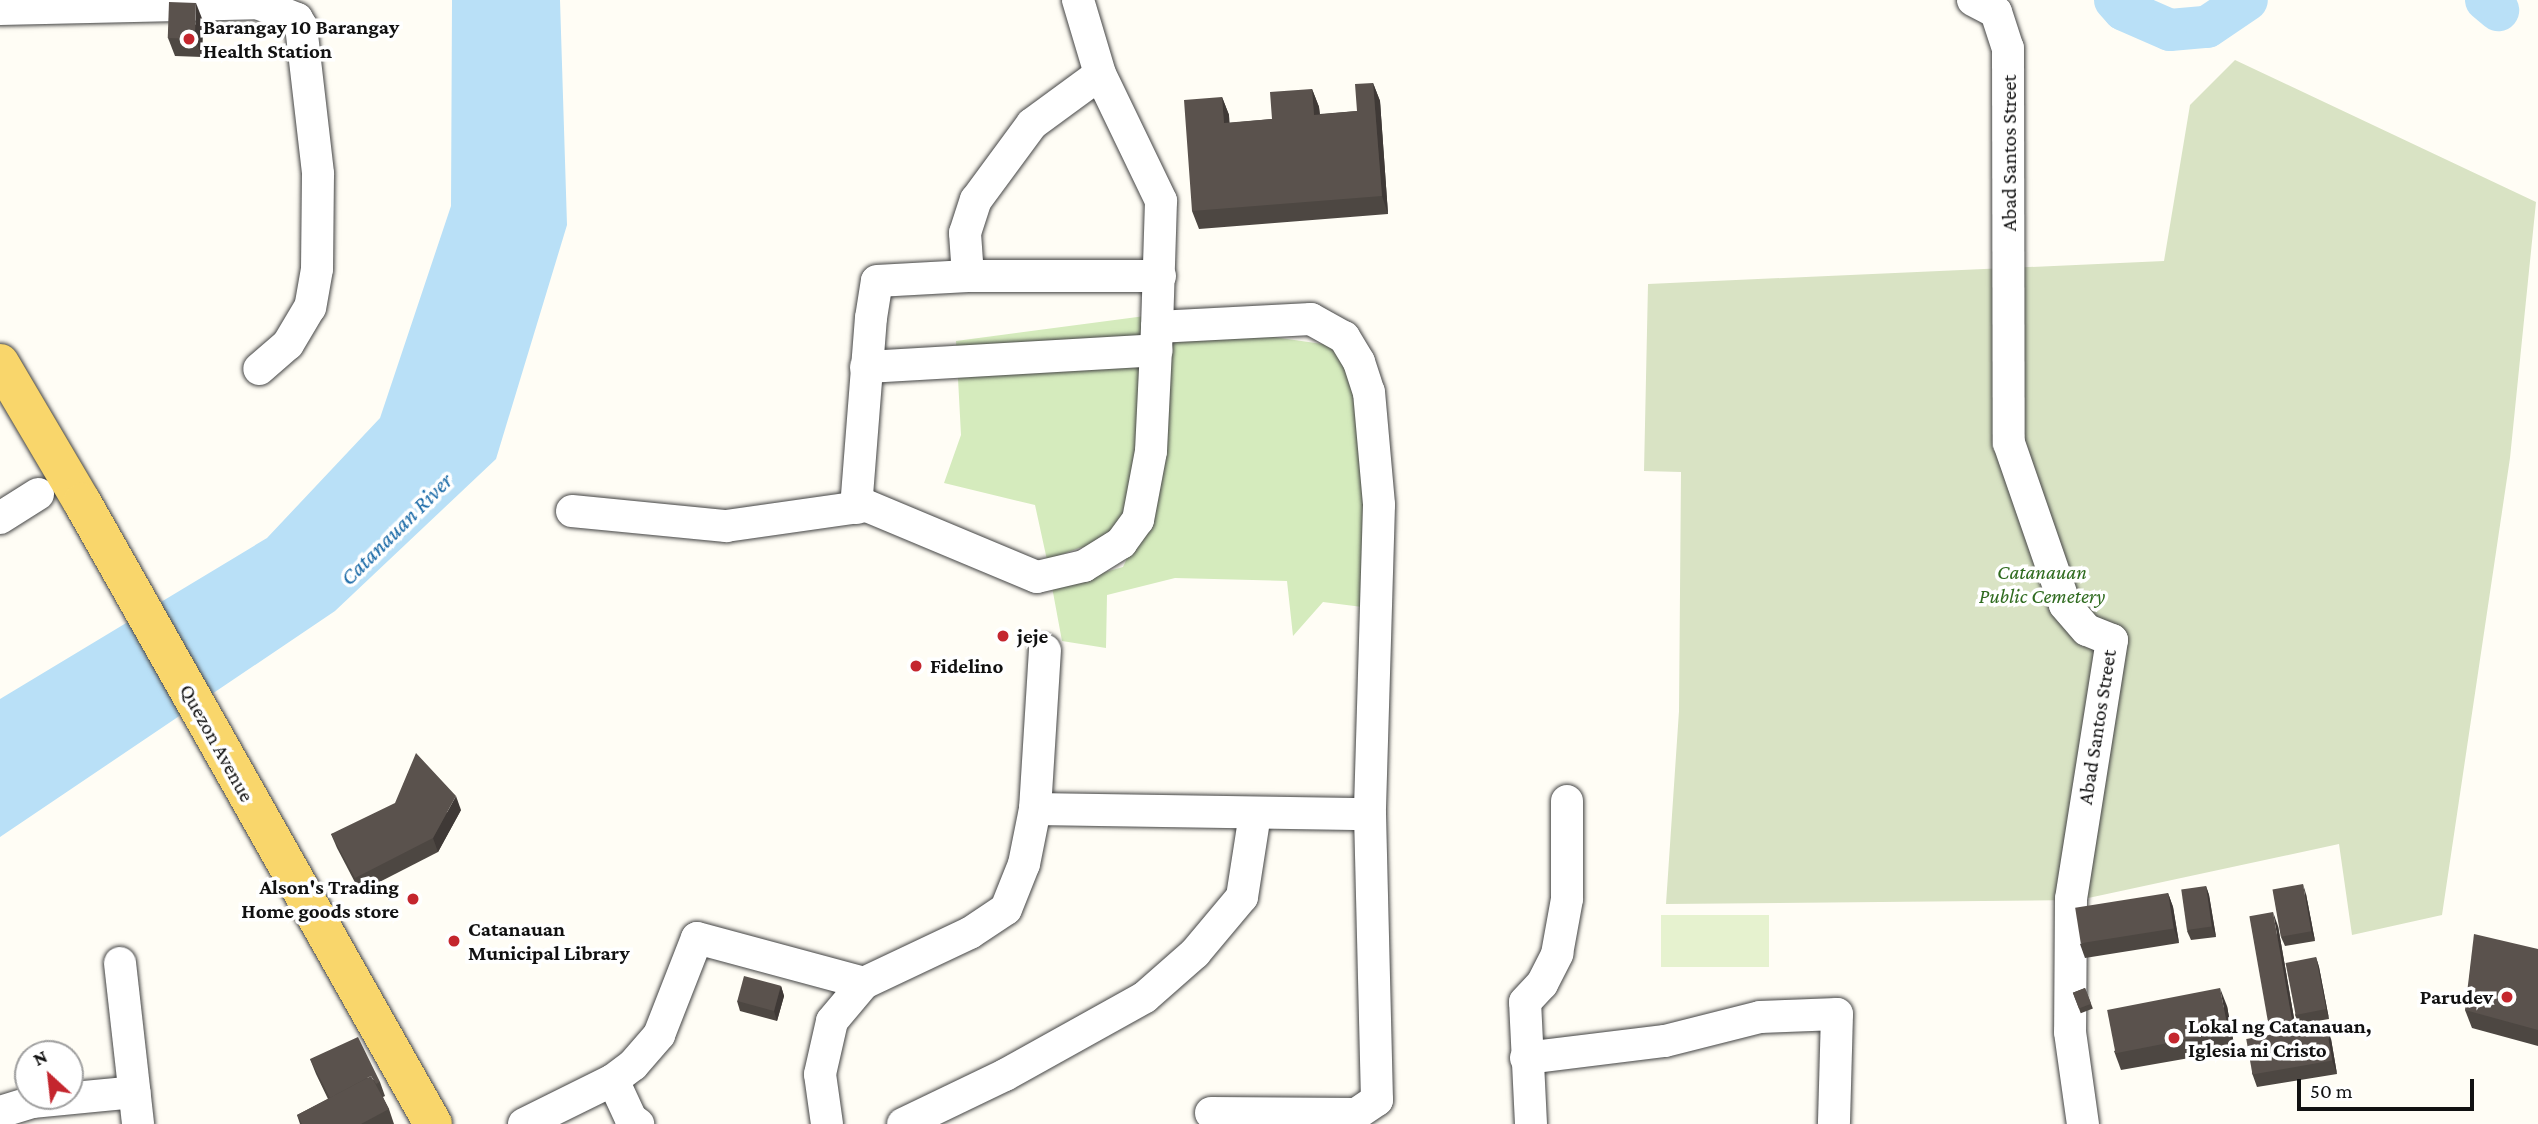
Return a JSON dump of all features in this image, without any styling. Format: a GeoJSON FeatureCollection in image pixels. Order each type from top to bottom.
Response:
{"type":"FeatureCollection","features":[{"type":"Feature","properties":{"kind":"main road","name":"Quezon Avenue"},"geometry":{"type":"LineString","coordinates":[[0,363],[82,502],[433,1124]]}},
{"type":"Feature","properties":{"kind":"street"},"geometry":{"type":"LineString","coordinates":[[572,511],[726,526],[867,506],[1037,578],[1084,566],[1121,543],[1138,520],[1151,451],[1161,201],[1100,74],[1078,0]]}},
{"type":"Feature","properties":{"kind":"street","name":"Abad Santos Street"},"geometry":{"type":"LineString","coordinates":[[1973,0],[1996,12],[2008,48],[2009,443],[2065,605],[2087,630],[2112,640],[2071,899],[2070,1032],[2083,1124]]}},
{"type":"Feature","properties":{"kind":"street"},"geometry":{"type":"LineString","coordinates":[[0,9],[257,3],[297,19],[301,26],[318,174],[317,269],[310,307],[288,344],[259,369]]}},
{"type":"Feature","properties":{"kind":"street"},"geometry":{"type":"LineString","coordinates":[[968,276],[965,233],[976,200],[1032,124],[1100,74]]}},
{"type":"Feature","properties":{"kind":"street"},"geometry":{"type":"LineString","coordinates":[[856,508],[866,367],[877,281],[968,276],[1160,276]]}},
{"type":"Feature","properties":{"kind":"street"},"geometry":{"type":"LineString","coordinates":[[866,367],[1157,338],[1311,319],[1344,337],[1359,362],[1369,392],[1379,505],[1370,814],[1377,1100],[1356,1114],[1210,1113]]}},
{"type":"Feature","properties":{"kind":"street"},"geometry":{"type":"LineString","coordinates":[[0,518],[38,494]]}},
{"type":"Feature","properties":{"kind":"street"},"geometry":{"type":"LineString","coordinates":[[827,1124],[820,1074],[832,1021],[864,983],[970,933],[1006,909],[1024,864],[1035,809],[1045,650]]}},
{"type":"Feature","properties":{"kind":"street"},"geometry":{"type":"LineString","coordinates":[[1531,1124],[1525,1002],[1542,984],[1557,954],[1567,899],[1567,801]]}},
{"type":"Feature","properties":{"kind":"street"},"geometry":{"type":"LineString","coordinates":[[1035,809],[1370,814]]}},
{"type":"Feature","properties":{"kind":"street"},"geometry":{"type":"LineString","coordinates":[[903,1124],[1005,1075],[1145,997],[1195,953],[1242,897],[1255,814]]}},
{"type":"Feature","properties":{"kind":"street"},"geometry":{"type":"LineString","coordinates":[[524,1124],[613,1080],[633,1065],[659,1035],[697,938],[864,983]]}},
{"type":"Feature","properties":{"kind":"street"},"geometry":{"type":"LineString","coordinates":[[120,963],[138,1124]]}},
{"type":"Feature","properties":{"kind":"street"},"geometry":{"type":"LineString","coordinates":[[1526,1058],[1665,1041],[1760,1017],[1837,1014],[1834,1124]]}},
{"type":"Feature","properties":{"kind":"street"},"geometry":{"type":"LineString","coordinates":[[613,1080],[631,1119],[638,1124]]}},
{"type":"Feature","properties":{"kind":"street"},"geometry":{"type":"LineString","coordinates":[[0,1112],[32,1102],[135,1092]]}},
{"type":"Feature","properties":{"kind":"green space","name":"Catanauan Public Cemetery"},"geometry":{"type":"Polygon","coordinates":[[[2235,60],[2536,202],[2510,458],[2442,915],[2352,935],[2339,844],[2079,900],[1666,904],[1679,711],[1681,472],[1644,471],[1648,284],[2164,261],[2190,105],[2235,60]]]}},
{"type":"Feature","properties":{"kind":"green space"},"geometry":{"type":"Polygon","coordinates":[[[1145,316],[1138,520],[1100,544],[1079,548],[1047,560],[1035,505],[944,483],[961,435],[956,341],[1145,316]]]}},
{"type":"Feature","properties":{"kind":"green space"},"geometry":{"type":"Polygon","coordinates":[[[1253,334],[1336,346],[1363,397],[1370,608],[1323,602],[1293,636],[1287,581],[1175,578],[1107,595],[1106,648],[1062,641],[1052,587],[1123,567],[1153,502],[1165,336],[1253,334]]]}},
{"type":"Feature","properties":{"kind":"green space"},"geometry":{"type":"Polygon","coordinates":[[[1661,915],[1769,915],[1769,967],[1661,967],[1661,915]]]}},
{"type":"Feature","properties":{"kind":"water","name":"Catanauan River"},"geometry":{"type":"Polygon","coordinates":[[[452,0],[560,0],[567,225],[496,459],[335,611],[0,837],[0,699],[267,538],[380,418],[451,206],[452,0]]]}},
{"type":"Feature","properties":{"kind":"building"},"geometry":{"type":"Polygon","coordinates":[[[169,2],[196,3],[195,39],[168,38],[169,2]]]}},
{"type":"Feature","properties":{"kind":"building"},"geometry":{"type":"Polygon","coordinates":[[[1373,83],[1382,196],[1192,211],[1184,100],[1222,97],[1224,123],[1272,119],[1270,92],[1312,89],[1314,115],[1357,111],[1355,84],[1373,83]]]}},
{"type":"Feature","properties":{"kind":"building"},"geometry":{"type":"Polygon","coordinates":[[[416,753],[456,796],[433,838],[355,878],[331,834],[395,803],[416,753]]]}},
{"type":"Feature","properties":{"kind":"building"},"geometry":{"type":"Polygon","coordinates":[[[2303,884],[2311,931],[2281,937],[2272,889],[2303,884]]]}},
{"type":"Feature","properties":{"kind":"building"},"geometry":{"type":"Polygon","coordinates":[[[2206,886],[2212,927],[2187,930],[2181,889],[2206,886]]]}},
{"type":"Feature","properties":{"kind":"building"},"geometry":{"type":"Polygon","coordinates":[[[2168,893],[2174,929],[2081,943],[2075,908],[2168,893]]]}},
{"type":"Feature","properties":{"kind":"building"},"geometry":{"type":"Polygon","coordinates":[[[2273,912],[2293,1027],[2270,1031],[2249,916],[2273,912]]]}},
{"type":"Feature","properties":{"kind":"building","name":"Parudev"},"geometry":{"type":"Polygon","coordinates":[[[2474,934],[2538,949],[2538,1030],[2465,1010],[2474,934]]]}},
{"type":"Feature","properties":{"kind":"building"},"geometry":{"type":"Polygon","coordinates":[[[2316,957],[2326,1009],[2296,1015],[2286,963],[2316,957]]]}},
{"type":"Feature","properties":{"kind":"building"},"geometry":{"type":"Polygon","coordinates":[[[744,976],[781,986],[774,1011],[737,1001],[744,976]]]}},
{"type":"Feature","properties":{"kind":"building"},"geometry":{"type":"Polygon","coordinates":[[[2085,988],[2091,1004],[2079,1009],[2073,993],[2085,988]]]}},
{"type":"Feature","properties":{"kind":"building"},"geometry":{"type":"Polygon","coordinates":[[[2220,988],[2228,1031],[2116,1053],[2107,1010],[2220,988]]]}},
{"type":"Feature","properties":{"kind":"building"},"geometry":{"type":"Polygon","coordinates":[[[2326,1025],[2332,1060],[2252,1075],[2246,1039],[2326,1025]]]}},
{"type":"Feature","properties":{"kind":"building"},"geometry":{"type":"Polygon","coordinates":[[[358,1037],[380,1082],[376,1084],[371,1076],[330,1098],[310,1059],[358,1037]]]}},
{"type":"Feature","properties":{"kind":"building"},"geometry":{"type":"Polygon","coordinates":[[[371,1076],[389,1109],[361,1124],[302,1124],[297,1115],[371,1076]]]}},
{"type":"Feature","properties":{"kind":"waterway"},"geometry":{"type":"LineString","coordinates":[[2115,0],[2124,10],[2170,30],[2207,27],[2247,0]]}},
{"type":"Feature","properties":{"kind":"waterway"},"geometry":{"type":"LineString","coordinates":[[2486,0],[2498,10]]}},
{"type":"Feature","properties":{"kind":"place","name":"Barangay 10 Barangay Health Station"},"geometry":{"type":"Point","coordinates":[189,39]}},
{"type":"Feature","properties":{"kind":"place","name":"jeje"},"geometry":{"type":"Point","coordinates":[1003,636]}},
{"type":"Feature","properties":{"kind":"place","name":"Fidelino"},"geometry":{"type":"Point","coordinates":[916,666]}},
{"type":"Feature","properties":{"kind":"place","name":"Alson's Trading Home goods store"},"geometry":{"type":"Point","coordinates":[413,899]}},
{"type":"Feature","properties":{"kind":"place","name":"Catanauan Municipal Library"},"geometry":{"type":"Point","coordinates":[454,941]}},
{"type":"Feature","properties":{"kind":"place","name":"Parudev"},"geometry":{"type":"Point","coordinates":[2507,997]}},
{"type":"Feature","properties":{"kind":"place","name":"Lokal ng Catanauan, Iglesia ni Cristo"},"geometry":{"type":"Point","coordinates":[2174,1038]}}]}
